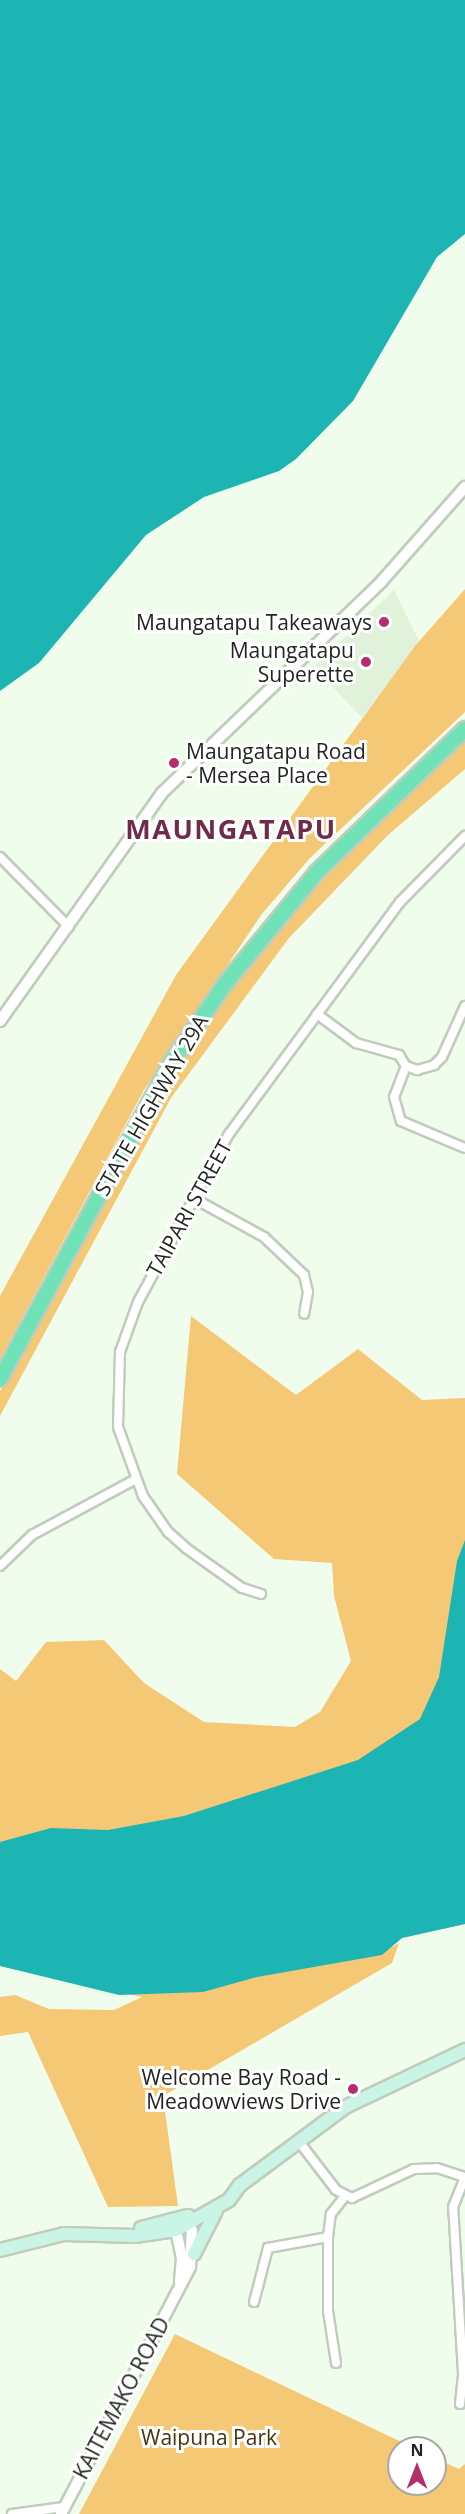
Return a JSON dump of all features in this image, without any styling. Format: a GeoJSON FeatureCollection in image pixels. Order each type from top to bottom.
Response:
{"type":"FeatureCollection","features":[{"type":"Feature","properties":{"kind":"highway","name":"STATE HIGHWAY 29A"},"geometry":{"type":"LineString","coordinates":[[0,1379],[170,1064],[211,1003],[317,872],[465,729]]}},
{"type":"Feature","properties":{"kind":"main road"},"geometry":{"type":"LineString","coordinates":[[181,2225],[231,2193],[368,2093],[465,2050]]}},
{"type":"Feature","properties":{"kind":"main road"},"geometry":{"type":"LineString","coordinates":[[194,2254],[219,2207],[231,2193]]}},
{"type":"Feature","properties":{"kind":"main road"},"geometry":{"type":"LineString","coordinates":[[0,2250],[64,2234],[149,2235],[181,2225],[219,2207]]}},
{"type":"Feature","properties":{"kind":"street"},"geometry":{"type":"LineString","coordinates":[[0,1021],[69,927],[162,793],[381,582],[465,487]]}},
{"type":"Feature","properties":{"kind":"street","name":"TAIPARI STREET"},"geometry":{"type":"LineString","coordinates":[[261,1594],[231,1581],[168,1532],[134,1480],[118,1427],[120,1352],[138,1302],[229,1134],[400,902],[465,836]]}},
{"type":"Feature","properties":{"kind":"street"},"geometry":{"type":"LineString","coordinates":[[0,857],[69,927]]}},
{"type":"Feature","properties":{"kind":"street"},"geometry":{"type":"LineString","coordinates":[[317,1014],[356,1043],[399,1055],[406,1066],[417,1070],[434,1065],[465,1006]]}},
{"type":"Feature","properties":{"kind":"street"},"geometry":{"type":"LineString","coordinates":[[406,1066],[394,1097],[401,1121],[465,1148]]}},
{"type":"Feature","properties":{"kind":"street"},"geometry":{"type":"LineString","coordinates":[[194,1198],[264,1237],[304,1275],[308,1292],[304,1314]]}},
{"type":"Feature","properties":{"kind":"street"},"geometry":{"type":"LineString","coordinates":[[0,1566],[32,1535],[134,1480]]}},
{"type":"Feature","properties":{"kind":"street"},"geometry":{"type":"LineString","coordinates":[[300,2143],[345,2196],[360,2196],[427,2167],[465,2178],[453,2207],[464,2373],[460,2404]]}},
{"type":"Feature","properties":{"kind":"street"},"geometry":{"type":"LineString","coordinates":[[336,2363],[328,2311],[328,2237],[331,2214],[345,2196]]}},
{"type":"Feature","properties":{"kind":"street"},"geometry":{"type":"LineString","coordinates":[[181,2225],[194,2254]]}},
{"type":"Feature","properties":{"kind":"street","name":"KAITEMAKO ROAD"},"geometry":{"type":"LineString","coordinates":[[180,2282],[181,2225]]}},
{"type":"Feature","properties":{"kind":"street"},"geometry":{"type":"LineString","coordinates":[[254,2302],[268,2248],[328,2237]]}},
{"type":"Feature","properties":{"kind":"street","name":"KAITEMAKO ROAD"},"geometry":{"type":"LineString","coordinates":[[62,2510],[194,2254]]}},
{"type":"Feature","properties":{"kind":"street"},"geometry":{"type":"LineString","coordinates":[[12,2514],[62,2510]]}},
{"type":"Feature","properties":{"kind":"shaded area"},"geometry":{"type":"Polygon","coordinates":[[[394,590],[419,641],[362,718],[314,667],[394,590]]]}},
{"type":"Feature","properties":{"kind":"green space"},"geometry":{"type":"Polygon","coordinates":[[[465,589],[465,712],[310,858],[261,915],[144,1090],[0,1359],[0,1296],[176,975],[415,646],[465,589]]]}},
{"type":"Feature","properties":{"kind":"green space"},"geometry":{"type":"Polygon","coordinates":[[[465,739],[465,769],[388,835],[289,938],[171,1098],[0,1416],[0,1391],[179,1059],[241,971],[321,875],[465,739]]]}},
{"type":"Feature","properties":{"kind":"green space"},"geometry":{"type":"Polygon","coordinates":[[[191,1316],[296,1395],[358,1349],[422,1400],[465,1398],[465,1818],[0,1889],[0,1669],[16,1681],[46,1642],[104,1640],[144,1683],[204,1722],[295,1727],[320,1712],[351,1661],[334,1596],[332,1563],[274,1559],[177,1474],[191,1316]]]}},
{"type":"Feature","properties":{"kind":"green space"},"geometry":{"type":"Polygon","coordinates":[[[0,1907],[465,1924],[402,1938],[387,1950],[399,1943],[392,1963],[163,2096],[178,2206],[108,2207],[28,2032],[0,2036],[0,1997],[15,1995],[49,2009],[114,2010],[142,1997],[0,1966],[0,1907]]]}},
{"type":"Feature","properties":{"kind":"green space","name":"Waipuna Park"},"geometry":{"type":"Polygon","coordinates":[[[175,2334],[389,2436],[387,2436],[387,2496],[447,2496],[447,2464],[459,2469],[465,2464],[465,2514],[79,2514],[175,2334]]]}},
{"type":"Feature","properties":{"kind":"water"},"geometry":{"type":"Polygon","coordinates":[[[0,0],[465,0],[465,234],[437,257],[353,401],[296,459],[279,471],[204,497],[146,535],[39,663],[0,691],[0,0]]]}},
{"type":"Feature","properties":{"kind":"water"},"geometry":{"type":"Polygon","coordinates":[[[465,1540],[465,1924],[402,1938],[382,1955],[257,1977],[203,1992],[119,1995],[0,1966],[0,1842],[51,1828],[108,1830],[184,1816],[358,1760],[420,1719],[439,1677],[457,1561],[465,1540]]]}},
{"type":"Feature","properties":{"kind":"place","name":"Maungatapu Takeaways"},"geometry":{"type":"Point","coordinates":[384,622]}},
{"type":"Feature","properties":{"kind":"place","name":"Maungatapu Superette"},"geometry":{"type":"Point","coordinates":[366,662]}},
{"type":"Feature","properties":{"kind":"place","name":"Maungatapu Road - Mersea Place"},"geometry":{"type":"Point","coordinates":[174,763]}},
{"type":"Feature","properties":{"kind":"place","name":"Welcome Bay Road - Meadowviews Drive"},"geometry":{"type":"Point","coordinates":[353,2089]}},
{"type":"Feature","properties":{"kind":"district","name":"MAUNGATAPU"},"geometry":{"type":"Point","coordinates":[231,829]}}]}
